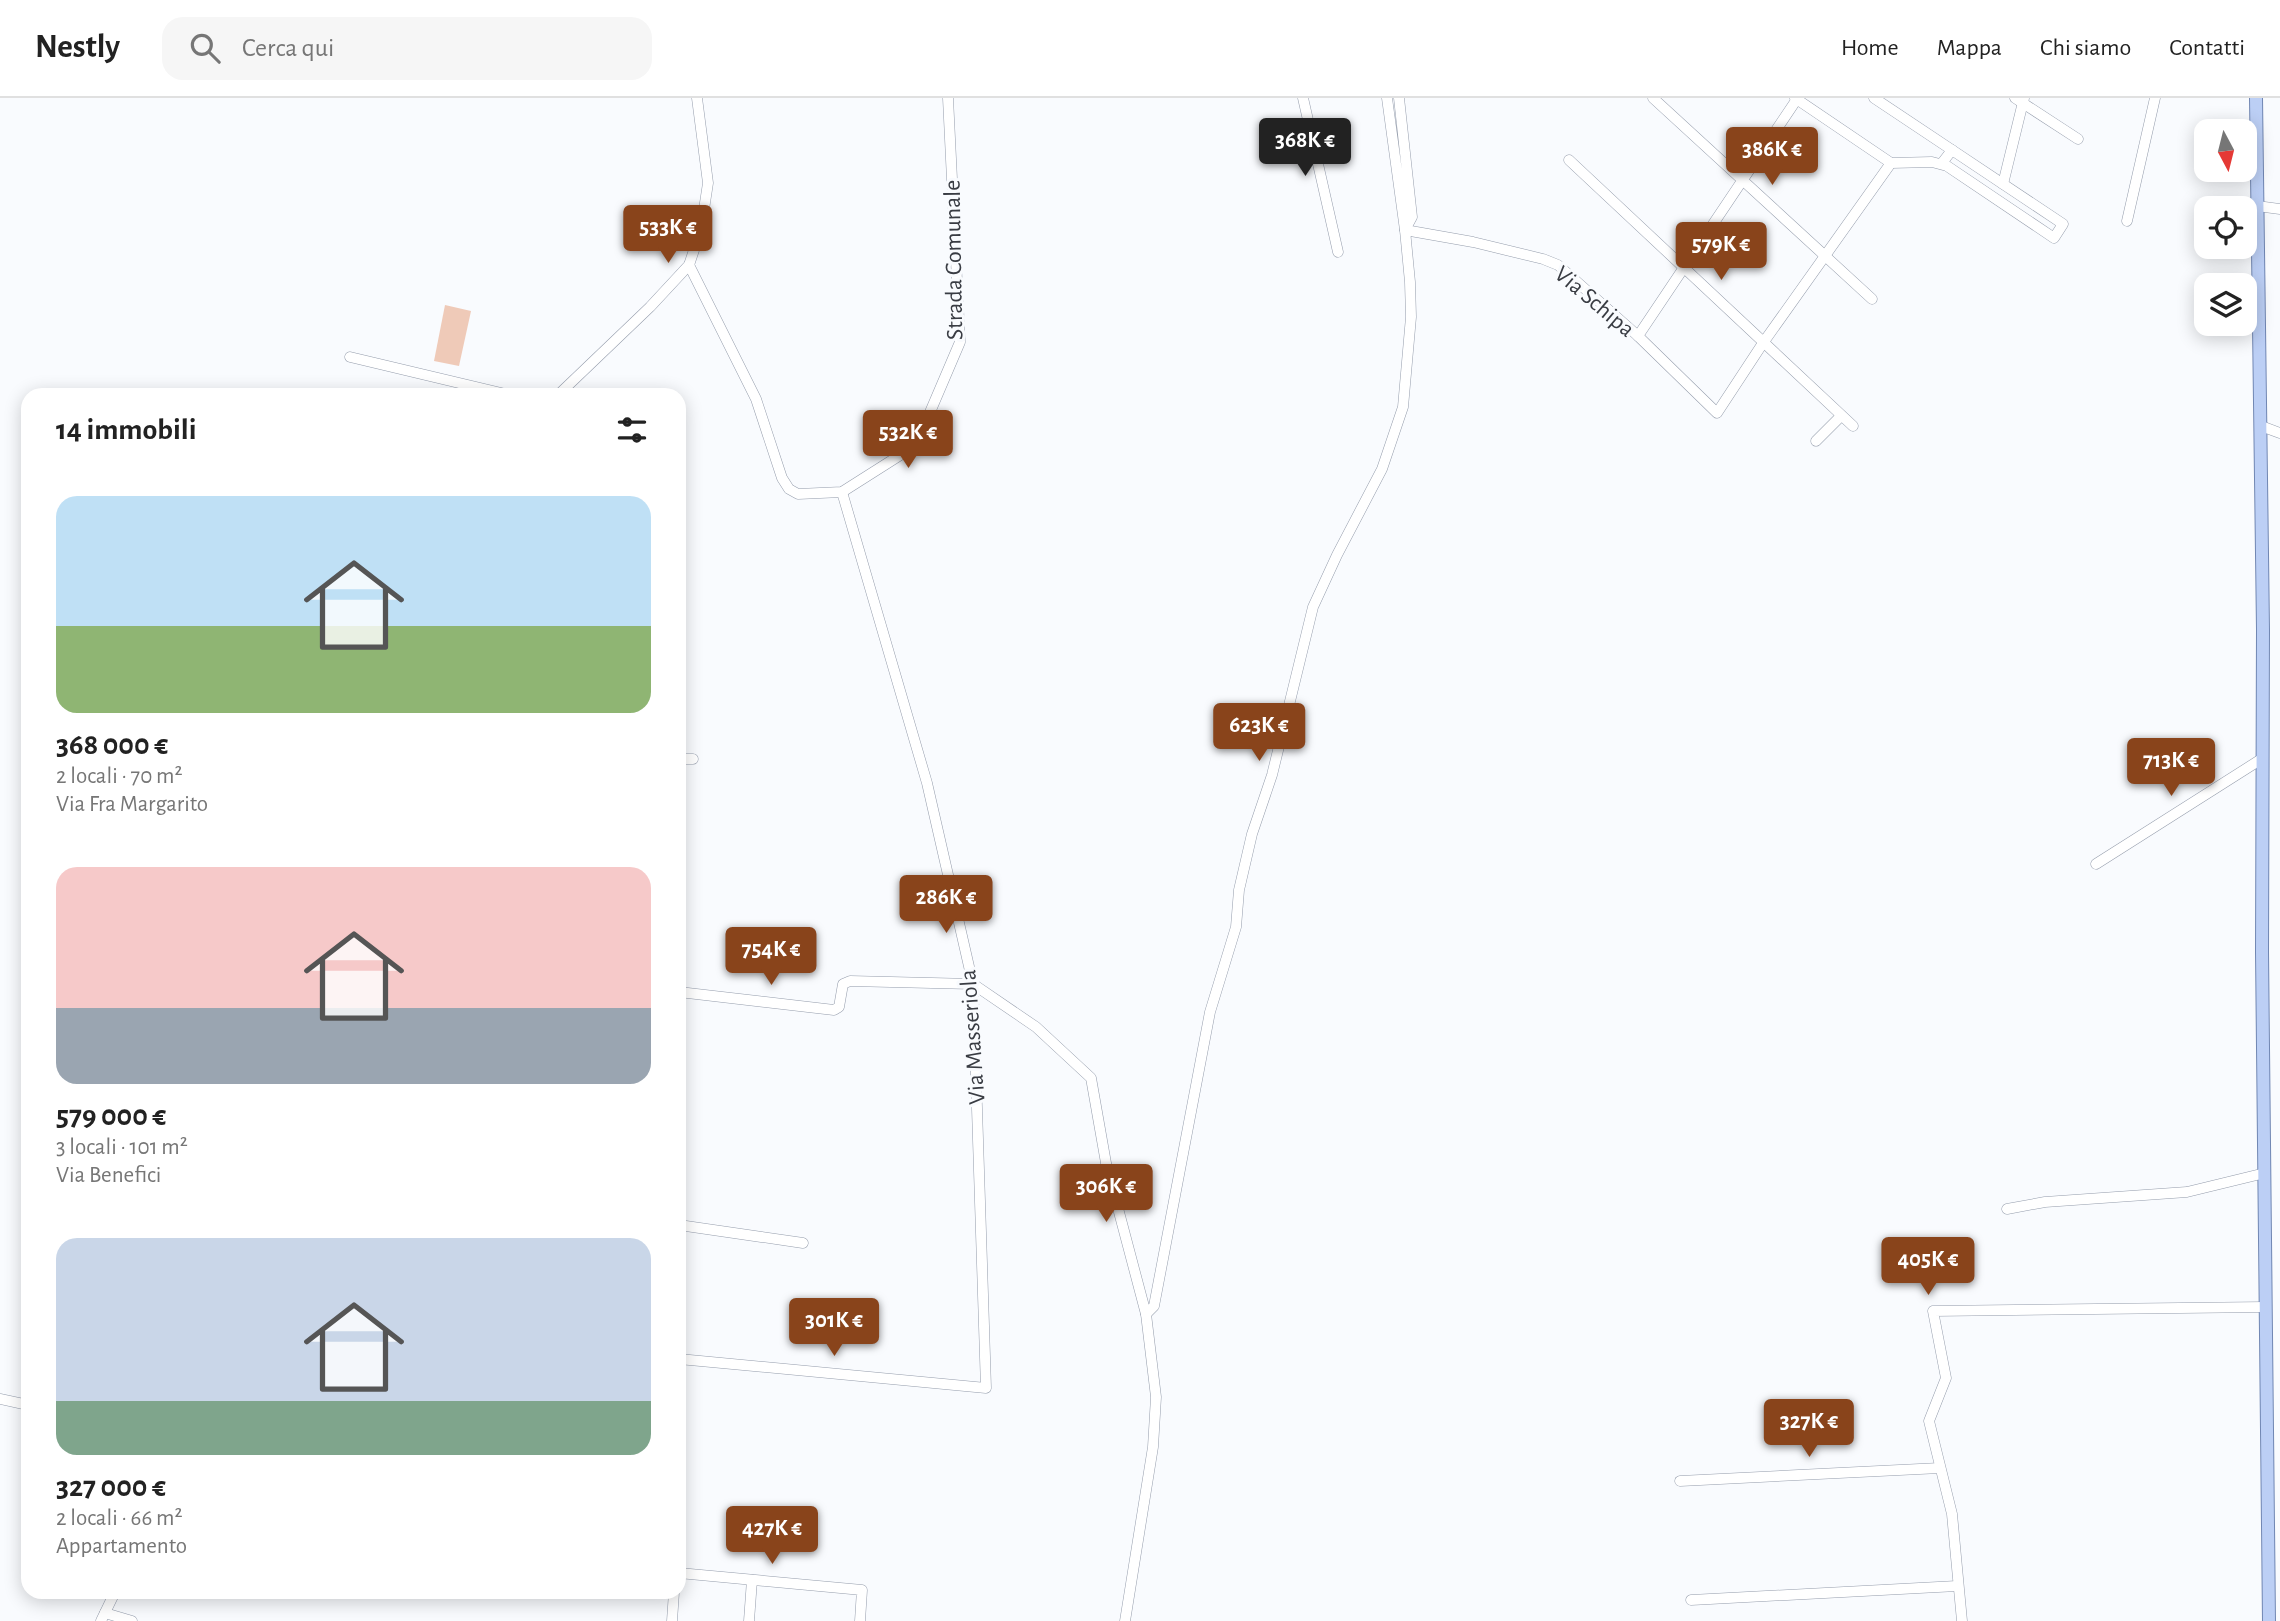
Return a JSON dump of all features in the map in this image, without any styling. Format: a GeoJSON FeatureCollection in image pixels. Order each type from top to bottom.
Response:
{"type":"FeatureCollection","features":[{"type":"Feature","properties":{"kind":"main road"},"geometry":{"type":"LineString","coordinates":[[2256,98],[2257,196]]}},
{"type":"Feature","properties":{"kind":"main road"},"geometry":{"type":"LineString","coordinates":[[2257,206],[2261,426],[2262,952],[2269,1621]]}},
{"type":"Feature","properties":{"kind":"street"},"geometry":{"type":"LineString","coordinates":[[564,388],[650,307],[689,265],[701,229],[708,183],[697,98]]}},
{"type":"Feature","properties":{"kind":"street","name":"Strada Comunale"},"geometry":{"type":"LineString","coordinates":[[689,265],[756,399],[782,478],[789,489],[798,494],[842,492],[916,445],[960,342],[948,98]]}},
{"type":"Feature","properties":{"kind":"street"},"geometry":{"type":"LineString","coordinates":[[1303,98],[1338,252]]}},
{"type":"Feature","properties":{"kind":"street"},"geometry":{"type":"LineString","coordinates":[[1146,1314],[1154,1306],[1210,1012],[1236,927],[1239,890],[1252,834],[1272,775],[1313,607],[1382,469],[1403,407],[1411,317],[1410,282],[1387,98]]}},
{"type":"Feature","properties":{"kind":"street"},"geometry":{"type":"LineString","coordinates":[[1399,98],[1412,217],[1405,230]]}},
{"type":"Feature","properties":{"kind":"street"},"geometry":{"type":"LineString","coordinates":[[1653,98],[1872,299]]}},
{"type":"Feature","properties":{"kind":"street"},"geometry":{"type":"LineString","coordinates":[[1638,336],[1796,99],[1891,163],[1941,163],[2054,238],[2063,224],[1874,98]]}},
{"type":"Feature","properties":{"kind":"street"},"geometry":{"type":"LineString","coordinates":[[2127,221],[2155,98]]}},
{"type":"Feature","properties":{"kind":"street"},"geometry":{"type":"LineString","coordinates":[[2003,184],[2020,100],[2078,139]]}},
{"type":"Feature","properties":{"kind":"street"},"geometry":{"type":"LineString","coordinates":[[1941,163],[1952,150]]}},
{"type":"Feature","properties":{"kind":"street"},"geometry":{"type":"LineString","coordinates":[[1569,160],[1853,426]]}},
{"type":"Feature","properties":{"kind":"street"},"geometry":{"type":"LineString","coordinates":[[1763,343],[1891,163]]}},
{"type":"Feature","properties":{"kind":"street"},"geometry":{"type":"LineString","coordinates":[[2257,206],[2280,209]]}},
{"type":"Feature","properties":{"kind":"street","name":"Via Schipa"},"geometry":{"type":"LineString","coordinates":[[1405,230],[1485,245],[1558,265],[1638,336],[1717,413],[1763,343]]}},
{"type":"Feature","properties":{"kind":"street"},"geometry":{"type":"LineString","coordinates":[[349,357],[480,388]]}},
{"type":"Feature","properties":{"kind":"street"},"geometry":{"type":"LineString","coordinates":[[1816,441],[1841,416]]}},
{"type":"Feature","properties":{"kind":"street"},"geometry":{"type":"LineString","coordinates":[[2261,426],[2280,433]]}},
{"type":"Feature","properties":{"kind":"street","name":"Via Masseriola"},"geometry":{"type":"LineString","coordinates":[[686,1360],[986,1388],[973,984],[927,783],[842,492]]}},
{"type":"Feature","properties":{"kind":"street"},"geometry":{"type":"LineString","coordinates":[[686,758],[693,759]]}},
{"type":"Feature","properties":{"kind":"street"},"geometry":{"type":"LineString","coordinates":[[2096,864],[2263,758]]}},
{"type":"Feature","properties":{"kind":"street"},"geometry":{"type":"LineString","coordinates":[[686,993],[834,1010],[839,1007],[843,984],[850,982],[973,984],[1036,1027],[1091,1077],[1106,1163],[1146,1314],[1156,1397],[1153,1447],[1125,1621]]}},
{"type":"Feature","properties":{"kind":"street"},"geometry":{"type":"LineString","coordinates":[[2007,1209],[2045,1202],[2187,1192],[2265,1173]]}},
{"type":"Feature","properties":{"kind":"street"},"geometry":{"type":"LineString","coordinates":[[686,1226],[803,1243]]}},
{"type":"Feature","properties":{"kind":"street"},"geometry":{"type":"LineString","coordinates":[[1962,1621],[1952,1514],[1930,1421],[1946,1378],[1933,1311],[2265,1307]]}},
{"type":"Feature","properties":{"kind":"street"},"geometry":{"type":"LineString","coordinates":[[0,1399],[21,1404]]}},
{"type":"Feature","properties":{"kind":"street"},"geometry":{"type":"LineString","coordinates":[[1680,1482],[1940,1468]]}},
{"type":"Feature","properties":{"kind":"street"},"geometry":{"type":"LineString","coordinates":[[686,1574],[862,1590],[860,1621]]}},
{"type":"Feature","properties":{"kind":"street"},"geometry":{"type":"LineString","coordinates":[[749,1621],[752,1580]]}},
{"type":"Feature","properties":{"kind":"street"},"geometry":{"type":"LineString","coordinates":[[1691,1600],[1957,1586]]}},
{"type":"Feature","properties":{"kind":"street"},"geometry":{"type":"LineString","coordinates":[[112,1599],[103,1617],[132,1621]]}},
{"type":"Feature","properties":{"kind":"street"},"geometry":{"type":"LineString","coordinates":[[671,1621],[673,1599]]}},
{"type":"Feature","properties":{"kind":"shaded area"},"geometry":{"type":"Polygon","coordinates":[[[445,305],[471,311],[459,366],[434,361],[445,305]]]}}]}
